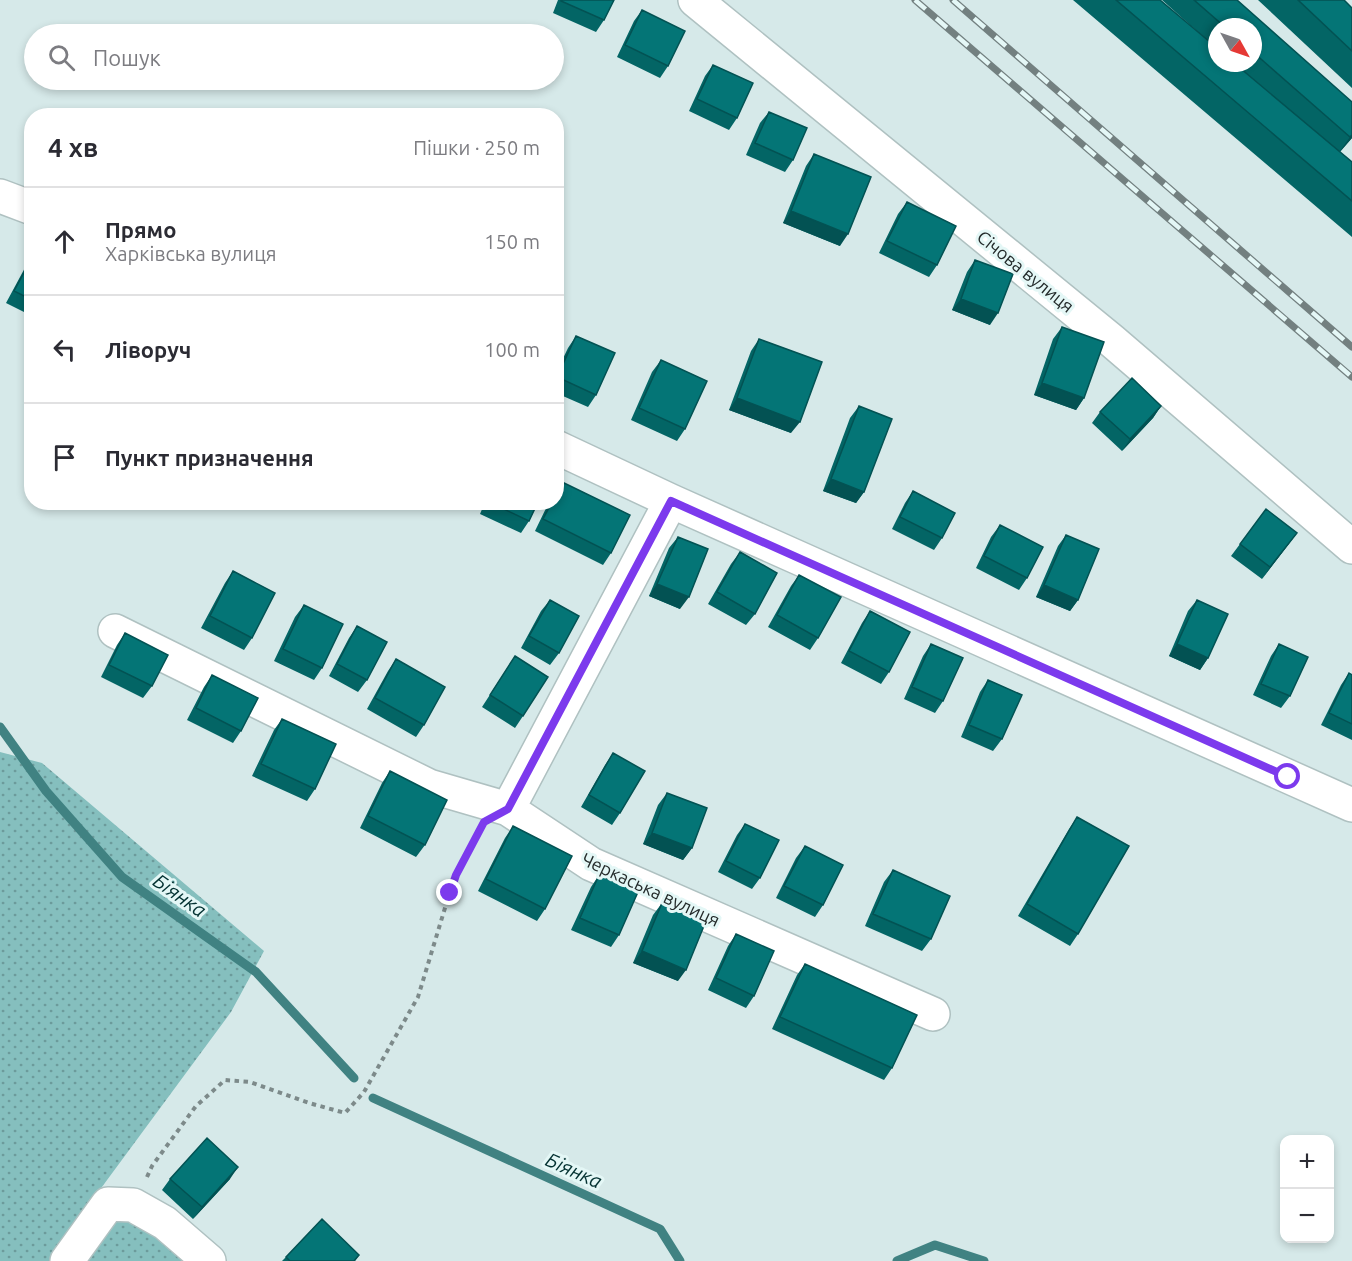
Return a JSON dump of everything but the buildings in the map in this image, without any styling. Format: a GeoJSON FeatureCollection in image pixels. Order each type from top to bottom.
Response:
{"type":"FeatureCollection","features":[{"type":"Feature","properties":{"kind":"street","name":"Січова вулиця"},"geometry":{"type":"LineString","coordinates":[[695,0],[1111,340],[1352,548]]}},
{"type":"Feature","properties":{"kind":"street"},"geometry":{"type":"LineString","coordinates":[[0,196],[24,205]]}},
{"type":"Feature","properties":{"kind":"street"},"geometry":{"type":"LineString","coordinates":[[564,451],[671,501],[1352,805]]}},
{"type":"Feature","properties":{"kind":"street"},"geometry":{"type":"LineString","coordinates":[[508,809],[671,501]]}},
{"type":"Feature","properties":{"kind":"street","name":"Черкаська вулиця"},"geometry":{"type":"LineString","coordinates":[[115,631],[429,786],[508,809],[591,864],[933,1014]]}},
{"type":"Feature","properties":{"kind":"street"},"geometry":{"type":"LineString","coordinates":[[67,1261],[108,1204],[133,1205],[165,1223],[209,1261]]}},
{"type":"Feature","properties":{"kind":"path"},"geometry":{"type":"LineString","coordinates":[[133,1205],[152,1166],[196,1106],[225,1080],[250,1082],[345,1113],[364,1092],[418,997],[456,875],[484,822],[508,809]]}},
{"type":"Feature","properties":{"kind":"shaded area"},"geometry":{"type":"Polygon","coordinates":[[[0,752],[42,763],[264,951],[231,1012],[96,1195],[162,1242],[183,1261],[0,1261],[0,752]]]}},
{"type":"Feature","properties":{"kind":"waterway","name":"Біянка"},"geometry":{"type":"LineString","coordinates":[[0,727],[46,791],[122,877],[256,972],[354,1078]]}},
{"type":"Feature","properties":{"kind":"waterway","name":"Біянка"},"geometry":{"type":"LineString","coordinates":[[373,1098],[660,1229],[680,1261]]}},
{"type":"Feature","properties":{"kind":"waterway","name":"Біянка"},"geometry":{"type":"LineString","coordinates":[[897,1261],[935,1245],[984,1261]]}},
{"type":"Feature","properties":{"kind":"railway"},"geometry":{"type":"LineString","coordinates":[[915,0],[1352,377]]}},
{"type":"Feature","properties":{"kind":"railway"},"geometry":{"type":"LineString","coordinates":[[953,0],[1352,347]]}},
{"type":"Feature","properties":{"kind":"route"},"geometry":{"type":"LineString","coordinates":[[450,893],[456,875],[484,822],[508,809],[671,501],[1288,777]]}}]}
